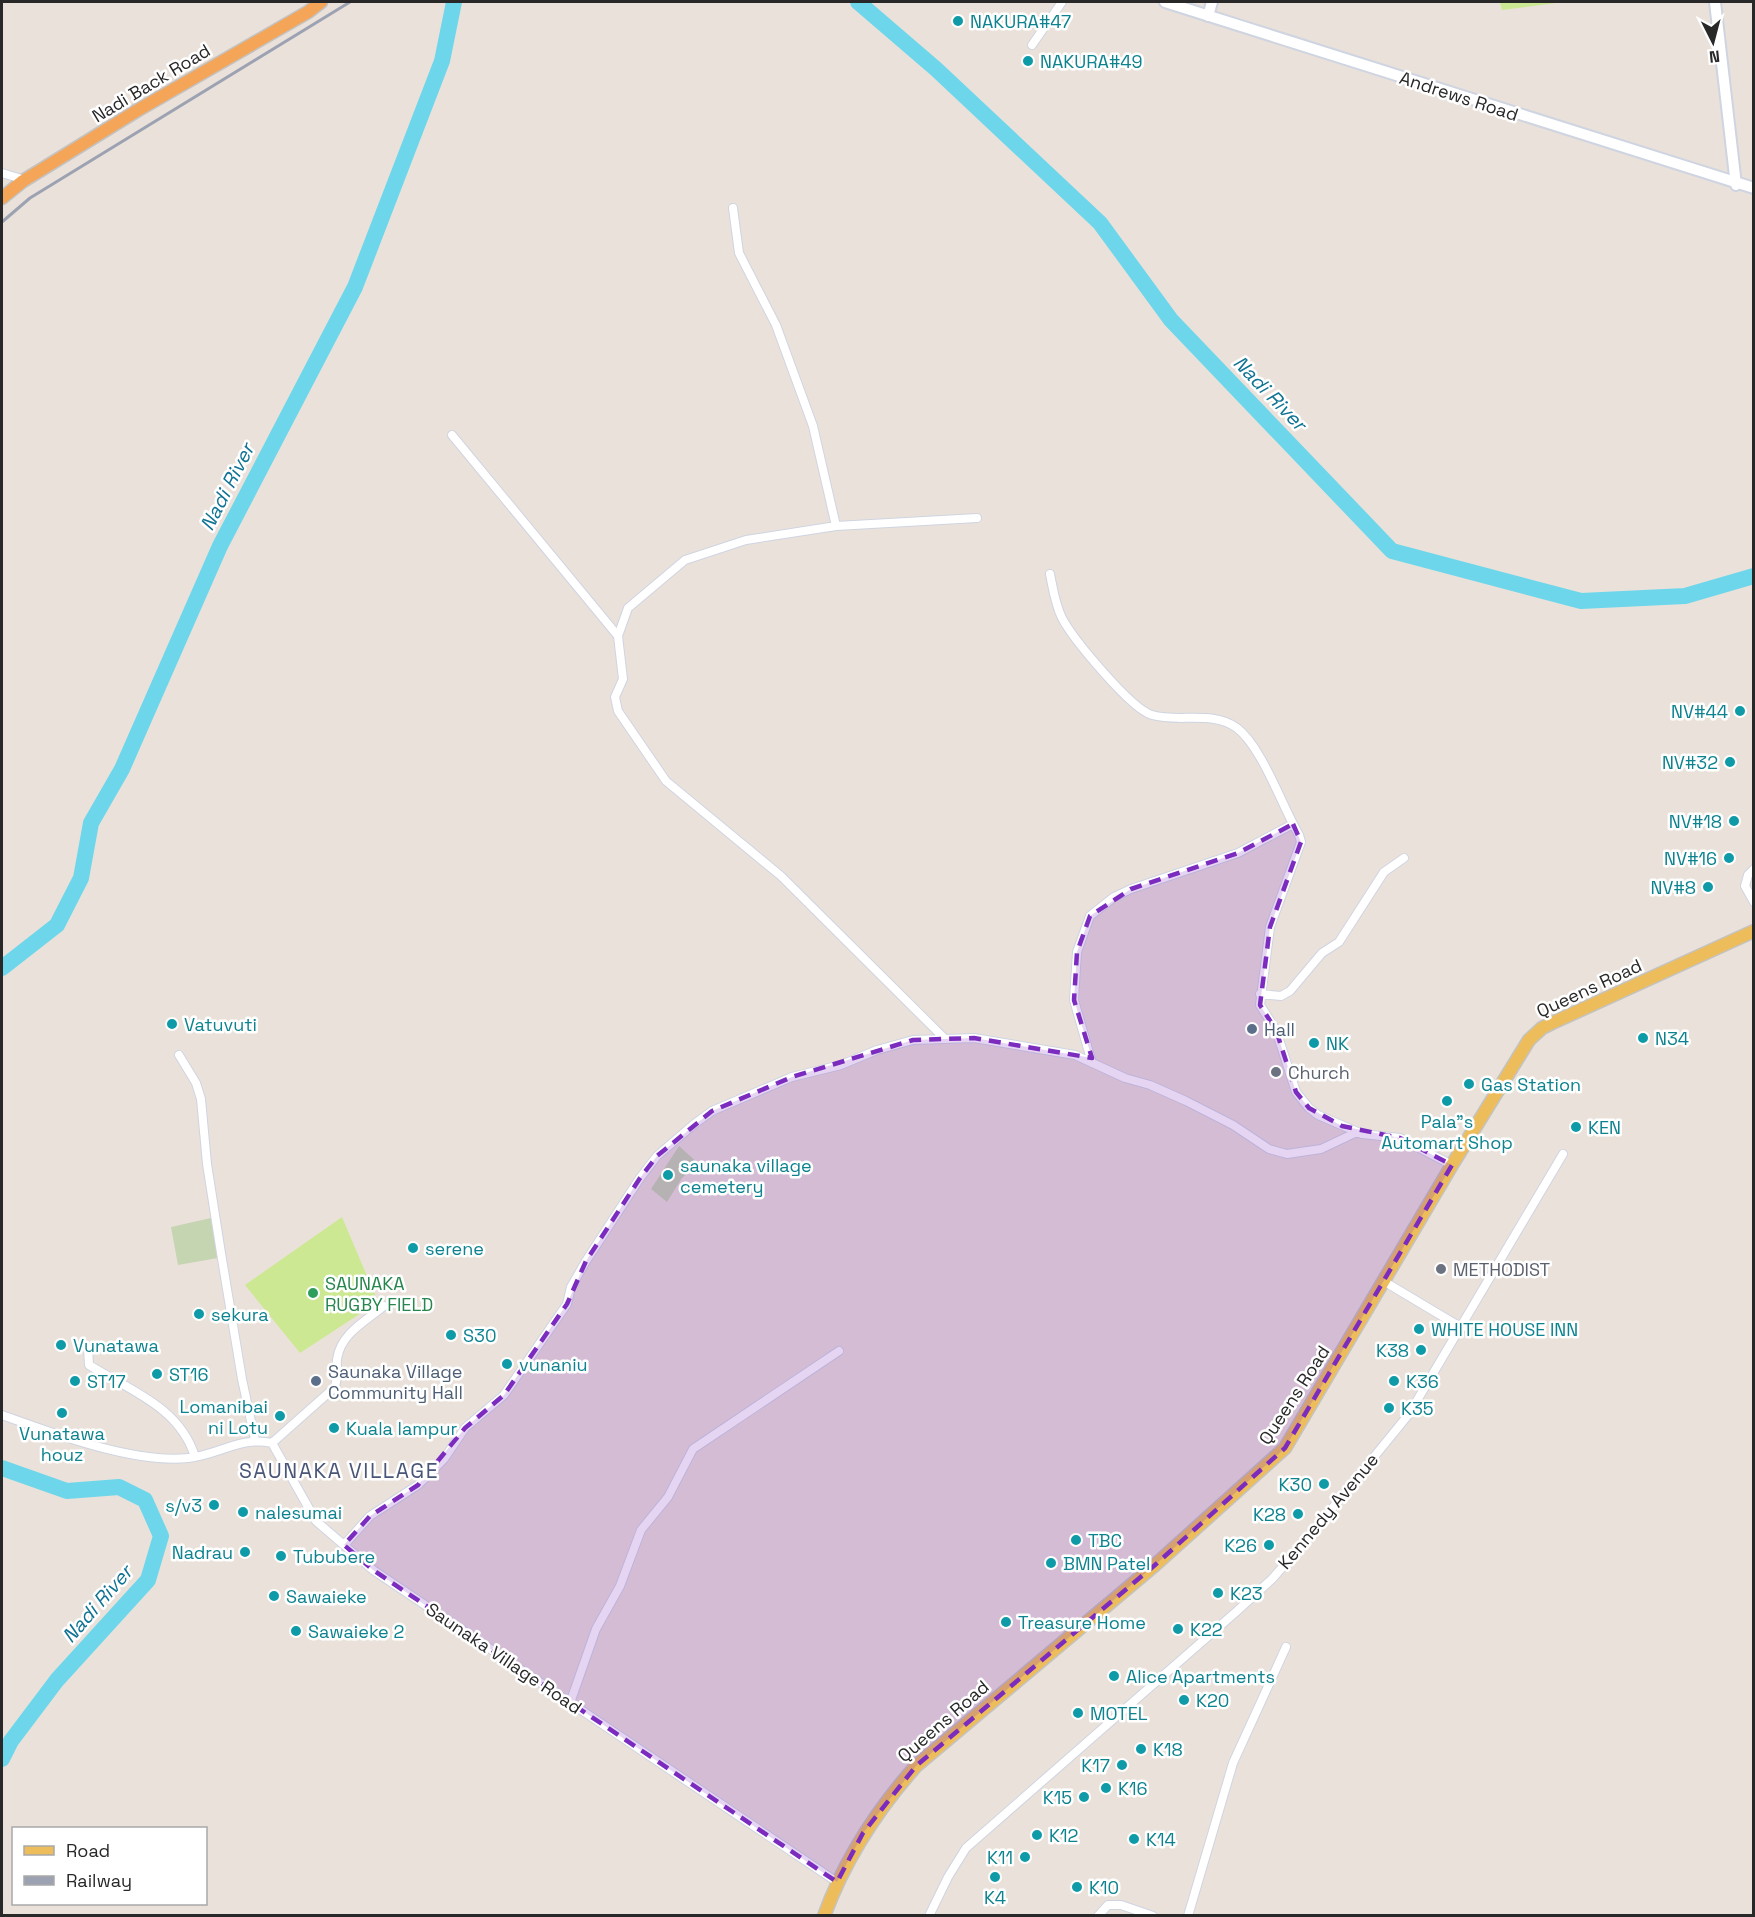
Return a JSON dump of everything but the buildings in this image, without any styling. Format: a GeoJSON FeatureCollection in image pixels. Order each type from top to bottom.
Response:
{"type":"FeatureCollection","features":[{"type":"Feature","properties":{"kind":"highway","name":"Nadi Back Road"},"geometry":{"type":"LineString","coordinates":[[2,198],[25,180],[138,110],[308,12],[321,2]]}},
{"type":"Feature","properties":{"kind":"main road","name":"Andrews Road"},"geometry":{"type":"LineString","coordinates":[[1165,2],[1736,185],[1754,188]]}},
{"type":"Feature","properties":{"kind":"main road"},"geometry":{"type":"LineString","coordinates":[[1208,15],[1212,2]]}},
{"type":"Feature","properties":{"kind":"main road"},"geometry":{"type":"LineString","coordinates":[[1715,2],[1736,185]]}},
{"type":"Feature","properties":{"kind":"main road","name":"Queens Road"},"geometry":{"type":"LineString","coordinates":[[824,1916],[837,1882],[863,1833],[887,1798],[916,1766],[1155,1565],[1285,1448],[1452,1165],[1521,1053],[1542,1028],[1754,931]]}},
{"type":"Feature","properties":{"kind":"street"},"geometry":{"type":"LineString","coordinates":[[1032,45],[1062,2]]}},
{"type":"Feature","properties":{"kind":"street"},"geometry":{"type":"LineString","coordinates":[[2,173],[25,180]]}},
{"type":"Feature","properties":{"kind":"street"},"geometry":{"type":"LineString","coordinates":[[733,208],[739,253],[776,326],[813,426],[836,525]]}},
{"type":"Feature","properties":{"kind":"street"},"geometry":{"type":"LineString","coordinates":[[452,435],[618,636]]}},
{"type":"Feature","properties":{"kind":"street"},"geometry":{"type":"LineString","coordinates":[[944,1038],[781,876],[666,781],[618,711],[615,697],[622,680],[618,636],[628,608],[685,560],[746,540],[836,525],[976,518]]}},
{"type":"Feature","properties":{"kind":"street"},"geometry":{"type":"LineString","coordinates":[[1050,574],[1056,604],[1067,627],[1133,705],[1157,716],[1215,718],[1238,729],[1252,746],[1293,824],[1301,842],[1270,927],[1260,1005],[1276,1030],[1301,1101],[1318,1115],[1357,1132],[1400,1138],[1452,1165]]}},
{"type":"Feature","properties":{"kind":"street"},"geometry":{"type":"LineString","coordinates":[[1092,1063],[1074,992],[1077,952],[1090,916],[1114,897],[1131,889],[1238,852],[1293,824]]}},
{"type":"Feature","properties":{"kind":"street"},"geometry":{"type":"LineString","coordinates":[[1260,994],[1281,996],[1290,991],[1322,953],[1339,942],[1384,872],[1404,858]]}},
{"type":"Feature","properties":{"kind":"street"},"geometry":{"type":"LineString","coordinates":[[1754,869],[1746,880],[1745,889],[1754,902]]}},
{"type":"Feature","properties":{"kind":"street"},"geometry":{"type":"LineString","coordinates":[[344,1545],[370,1516],[418,1485],[444,1459],[465,1428],[504,1395],[567,1304],[571,1287],[586,1261],[657,1156],[712,1111],[792,1077],[840,1065],[878,1050],[913,1040],[974,1038],[1075,1055],[1186,1101],[1233,1125],[1269,1149],[1287,1154],[1322,1149],[1357,1132]]}},
{"type":"Feature","properties":{"kind":"street"},"geometry":{"type":"LineString","coordinates":[[179,1055],[196,1083],[201,1099],[207,1164],[242,1378],[255,1440]]}},
{"type":"Feature","properties":{"kind":"street","name":"Kennedy Avenue"},"geometry":{"type":"LineString","coordinates":[[930,1916],[948,1877],[966,1848],[1272,1579],[1409,1414],[1563,1154]]}},
{"type":"Feature","properties":{"kind":"street"},"geometry":{"type":"LineString","coordinates":[[1385,1282],[1462,1328]]}},
{"type":"Feature","properties":{"kind":"street"},"geometry":{"type":"LineString","coordinates":[[2,1415],[100,1446],[153,1456],[195,1457],[255,1440],[272,1443],[334,1388],[338,1357],[346,1338],[384,1306]]}},
{"type":"Feature","properties":{"kind":"street"},"geometry":{"type":"LineString","coordinates":[[88,1348],[89,1365],[140,1393],[172,1418],[189,1441],[195,1457]]}},
{"type":"Feature","properties":{"kind":"street"},"geometry":{"type":"LineString","coordinates":[[570,1703],[596,1629],[620,1586],[641,1530],[668,1497],[693,1449],[839,1351]]}},
{"type":"Feature","properties":{"kind":"street","name":"Saunaka Village Road"},"geometry":{"type":"LineString","coordinates":[[272,1443],[316,1521],[373,1570],[837,1882]]}},
{"type":"Feature","properties":{"kind":"street"},"geometry":{"type":"LineString","coordinates":[[1188,1916],[1233,1763],[1286,1647]]}},
{"type":"Feature","properties":{"kind":"street"},"geometry":{"type":"LineString","coordinates":[[1098,1916],[1108,1905],[1121,1905],[1153,1916]]}},
{"type":"Feature","properties":{"kind":"highlighted area"},"geometry":{"type":"Polygon","coordinates":[[[1293,824],[1301,842],[1270,927],[1260,1005],[1276,1030],[1296,1092],[1309,1108],[1342,1126],[1400,1138],[1452,1165],[1285,1448],[1155,1565],[916,1766],[863,1833],[837,1882],[373,1570],[344,1545],[370,1516],[418,1485],[465,1428],[504,1395],[567,1304],[586,1261],[640,1178],[657,1156],[712,1111],[792,1077],[913,1040],[974,1038],[1092,1058],[1074,1000],[1077,952],[1090,916],[1131,889],[1238,853],[1293,824]]]}},
{"type":"Feature","properties":{"kind":"green space"},"geometry":{"type":"Polygon","coordinates":[[[1500,2],[1564,2],[1502,10],[1500,2]]]}},
{"type":"Feature","properties":{"kind":"green space","name":"saunaka village cemetery"},"geometry":{"type":"Polygon","coordinates":[[[679,1146],[699,1164],[682,1178],[667,1202],[651,1189],[679,1146]]]}},
{"type":"Feature","properties":{"kind":"green space","name":"SAUNAKA RUGBY FIELD"},"geometry":{"type":"Polygon","coordinates":[[[342,1217],[378,1302],[300,1353],[245,1285],[342,1217]]]}},
{"type":"Feature","properties":{"kind":"green space"},"geometry":{"type":"Polygon","coordinates":[[[211,1218],[218,1258],[178,1265],[171,1227],[211,1218]]]}},
{"type":"Feature","properties":{"kind":"waterway","name":"Nadi River"},"geometry":{"type":"LineString","coordinates":[[2,968],[57,925],[81,878],[91,823],[122,769],[220,546],[355,287],[442,61],[454,2]]}},
{"type":"Feature","properties":{"kind":"waterway","name":"Nadi River"},"geometry":{"type":"LineString","coordinates":[[858,2],[936,69],[1100,223],[1171,320],[1392,551],[1581,601],[1685,596],[1754,576]]}},
{"type":"Feature","properties":{"kind":"waterway","name":"Nadi River"},"geometry":{"type":"LineString","coordinates":[[2,1468],[67,1491],[119,1487],[145,1500],[161,1536],[148,1580],[57,1680],[11,1741],[2,1759]]}},
{"type":"Feature","properties":{"kind":"railway"},"geometry":{"type":"LineString","coordinates":[[2,222],[30,198],[350,2]]}},
{"type":"Feature","properties":{"kind":"place","name":"NAKURA#47"},"geometry":{"type":"Point","coordinates":[958,21]}},
{"type":"Feature","properties":{"kind":"place","name":"NAKURA#49"},"geometry":{"type":"Point","coordinates":[1028,61]}},
{"type":"Feature","properties":{"kind":"place","name":"NV#44"},"geometry":{"type":"Point","coordinates":[1740,711]}},
{"type":"Feature","properties":{"kind":"place","name":"NV#32"},"geometry":{"type":"Point","coordinates":[1730,762]}},
{"type":"Feature","properties":{"kind":"place","name":"NV#18"},"geometry":{"type":"Point","coordinates":[1734,821]}},
{"type":"Feature","properties":{"kind":"place","name":"NV#16"},"geometry":{"type":"Point","coordinates":[1729,858]}},
{"type":"Feature","properties":{"kind":"place","name":"NV#8"},"geometry":{"type":"Point","coordinates":[1708,887]}},
{"type":"Feature","properties":{"kind":"place","name":"Vatuvuti"},"geometry":{"type":"Point","coordinates":[172,1024]}},
{"type":"Feature","properties":{"kind":"place","name":"Hall"},"geometry":{"type":"Point","coordinates":[1252,1029]}},
{"type":"Feature","properties":{"kind":"place","name":"N34"},"geometry":{"type":"Point","coordinates":[1643,1038]}},
{"type":"Feature","properties":{"kind":"place","name":"NK"},"geometry":{"type":"Point","coordinates":[1314,1043]}},
{"type":"Feature","properties":{"kind":"place","name":"Church"},"geometry":{"type":"Point","coordinates":[1276,1072]}},
{"type":"Feature","properties":{"kind":"place","name":"Gas Station"},"geometry":{"type":"Point","coordinates":[1469,1084]}},
{"type":"Feature","properties":{"kind":"place","name":"Pala\"s Automart Shop"},"geometry":{"type":"Point","coordinates":[1447,1101]}},
{"type":"Feature","properties":{"kind":"place","name":"KEN"},"geometry":{"type":"Point","coordinates":[1576,1127]}},
{"type":"Feature","properties":{"kind":"place","name":"saunaka village cemetery"},"geometry":{"type":"Point","coordinates":[668,1175]}},
{"type":"Feature","properties":{"kind":"place","name":"serene"},"geometry":{"type":"Point","coordinates":[413,1248]}},
{"type":"Feature","properties":{"kind":"place","name":"METHODIST"},"geometry":{"type":"Point","coordinates":[1441,1269]}},
{"type":"Feature","properties":{"kind":"place","name":"SAUNAKA RUGBY FIELD"},"geometry":{"type":"Point","coordinates":[313,1293]}},
{"type":"Feature","properties":{"kind":"place","name":"sekura"},"geometry":{"type":"Point","coordinates":[199,1314]}},
{"type":"Feature","properties":{"kind":"place","name":"WHITE HOUSE INN"},"geometry":{"type":"Point","coordinates":[1419,1329]}},
{"type":"Feature","properties":{"kind":"place","name":"S30"},"geometry":{"type":"Point","coordinates":[451,1335]}},
{"type":"Feature","properties":{"kind":"place","name":"Vunatawa"},"geometry":{"type":"Point","coordinates":[61,1345]}},
{"type":"Feature","properties":{"kind":"place","name":"K38"},"geometry":{"type":"Point","coordinates":[1421,1350]}},
{"type":"Feature","properties":{"kind":"place","name":"vunaniu"},"geometry":{"type":"Point","coordinates":[507,1364]}},
{"type":"Feature","properties":{"kind":"place","name":"ST16"},"geometry":{"type":"Point","coordinates":[157,1374]}},
{"type":"Feature","properties":{"kind":"place","name":"ST17"},"geometry":{"type":"Point","coordinates":[75,1381]}},
{"type":"Feature","properties":{"kind":"place","name":"Saunaka Village Community Hall"},"geometry":{"type":"Point","coordinates":[316,1381]}},
{"type":"Feature","properties":{"kind":"place","name":"K36"},"geometry":{"type":"Point","coordinates":[1394,1381]}},
{"type":"Feature","properties":{"kind":"place","name":"K35"},"geometry":{"type":"Point","coordinates":[1389,1408]}},
{"type":"Feature","properties":{"kind":"place","name":"Vunatawa houz"},"geometry":{"type":"Point","coordinates":[62,1413]}},
{"type":"Feature","properties":{"kind":"place","name":"Lomanibai ni Lotu"},"geometry":{"type":"Point","coordinates":[280,1416]}},
{"type":"Feature","properties":{"kind":"place","name":"Kuala lampur"},"geometry":{"type":"Point","coordinates":[334,1428]}},
{"type":"Feature","properties":{"kind":"place","name":"K30"},"geometry":{"type":"Point","coordinates":[1324,1484]}},
{"type":"Feature","properties":{"kind":"place","name":"s/v3"},"geometry":{"type":"Point","coordinates":[214,1505]}},
{"type":"Feature","properties":{"kind":"place","name":"nalesumai"},"geometry":{"type":"Point","coordinates":[243,1512]}},
{"type":"Feature","properties":{"kind":"place","name":"K28"},"geometry":{"type":"Point","coordinates":[1298,1514]}},
{"type":"Feature","properties":{"kind":"place","name":"TBC"},"geometry":{"type":"Point","coordinates":[1076,1540]}},
{"type":"Feature","properties":{"kind":"place","name":"K26"},"geometry":{"type":"Point","coordinates":[1269,1545]}},
{"type":"Feature","properties":{"kind":"place","name":"Nadrau"},"geometry":{"type":"Point","coordinates":[245,1552]}},
{"type":"Feature","properties":{"kind":"place","name":"Tububere"},"geometry":{"type":"Point","coordinates":[281,1556]}},
{"type":"Feature","properties":{"kind":"place","name":"BMN Patel"},"geometry":{"type":"Point","coordinates":[1051,1563]}},
{"type":"Feature","properties":{"kind":"place","name":"K23"},"geometry":{"type":"Point","coordinates":[1218,1593]}},
{"type":"Feature","properties":{"kind":"place","name":"Sawaieke"},"geometry":{"type":"Point","coordinates":[274,1596]}},
{"type":"Feature","properties":{"kind":"place","name":"Treasure Home"},"geometry":{"type":"Point","coordinates":[1006,1622]}},
{"type":"Feature","properties":{"kind":"place","name":"K22"},"geometry":{"type":"Point","coordinates":[1178,1629]}},
{"type":"Feature","properties":{"kind":"place","name":"Sawaieke 2"},"geometry":{"type":"Point","coordinates":[296,1631]}},
{"type":"Feature","properties":{"kind":"place","name":"Alice Apartments"},"geometry":{"type":"Point","coordinates":[1114,1676]}},
{"type":"Feature","properties":{"kind":"place","name":"K20"},"geometry":{"type":"Point","coordinates":[1184,1700]}},
{"type":"Feature","properties":{"kind":"place","name":"MOTEL"},"geometry":{"type":"Point","coordinates":[1078,1713]}},
{"type":"Feature","properties":{"kind":"place","name":"K18"},"geometry":{"type":"Point","coordinates":[1141,1749]}},
{"type":"Feature","properties":{"kind":"place","name":"K17"},"geometry":{"type":"Point","coordinates":[1122,1765]}},
{"type":"Feature","properties":{"kind":"place","name":"K16"},"geometry":{"type":"Point","coordinates":[1106,1788]}},
{"type":"Feature","properties":{"kind":"place","name":"K15"},"geometry":{"type":"Point","coordinates":[1084,1797]}},
{"type":"Feature","properties":{"kind":"place","name":"K12"},"geometry":{"type":"Point","coordinates":[1037,1835]}},
{"type":"Feature","properties":{"kind":"place","name":"K14"},"geometry":{"type":"Point","coordinates":[1134,1839]}},
{"type":"Feature","properties":{"kind":"place","name":"K11"},"geometry":{"type":"Point","coordinates":[1025,1857]}},
{"type":"Feature","properties":{"kind":"place","name":"K4"},"geometry":{"type":"Point","coordinates":[995,1877]}},
{"type":"Feature","properties":{"kind":"place","name":"K10"},"geometry":{"type":"Point","coordinates":[1077,1887]}},
{"type":"Feature","properties":{"kind":"district","name":"SAUNAKA VILLAGE"},"geometry":{"type":"Point","coordinates":[339,1470]}}]}
